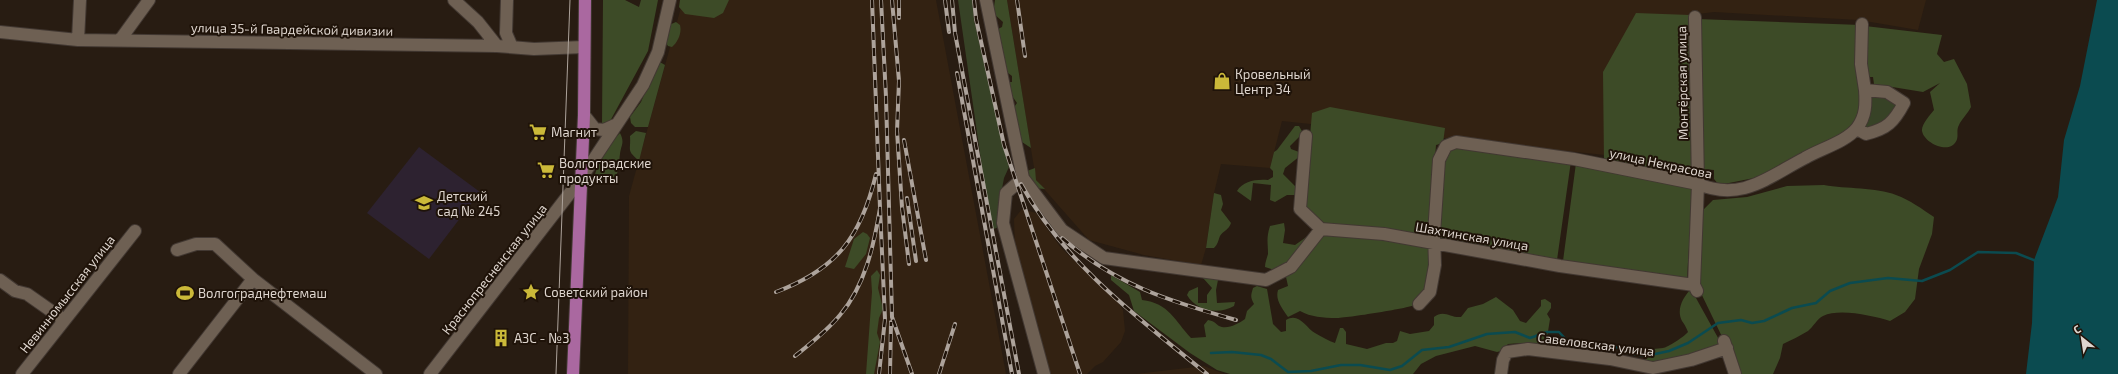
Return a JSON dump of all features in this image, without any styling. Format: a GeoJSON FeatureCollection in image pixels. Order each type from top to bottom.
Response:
{"type":"FeatureCollection","features":[{"type":"Feature","properties":{"kind":"main road"},"geometry":{"type":"LineString","coordinates":[[573,374],[580,180],[584,116],[585,0]]}},
{"type":"Feature","properties":{"kind":"street"},"geometry":{"type":"LineString","coordinates":[[78,40],[80,0]]}},
{"type":"Feature","properties":{"kind":"street"},"geometry":{"type":"LineString","coordinates":[[120,40],[149,0]]}},
{"type":"Feature","properties":{"kind":"street"},"geometry":{"type":"LineString","coordinates":[[454,0],[478,22],[498,46]]}},
{"type":"Feature","properties":{"kind":"street"},"geometry":{"type":"LineString","coordinates":[[507,0],[506,33],[512,48]]}},
{"type":"Feature","properties":{"kind":"street","name":"Краснопресненская улица"},"geometry":{"type":"LineString","coordinates":[[430,374],[580,180],[643,84],[658,52],[670,0]]}},
{"type":"Feature","properties":{"kind":"street"},"geometry":{"type":"LineString","coordinates":[[986,0],[1023,178],[1062,230],[1104,258],[1266,280],[1291,267],[1320,229],[1300,208],[1306,136]]}},
{"type":"Feature","properties":{"kind":"street","name":"Монтёрская улица"},"geometry":{"type":"LineString","coordinates":[[1695,17],[1698,184],[1695,288]]}},
{"type":"Feature","properties":{"kind":"street","name":"улица Некрасова"},"geometry":{"type":"LineString","coordinates":[[1434,244],[1439,160],[1446,146],[1456,142],[1502,148],[1698,184],[1712,190],[1736,190],[1769,180],[1804,158],[1836,144],[1857,129],[1866,111],[1865,90],[1861,64],[1862,24]]}},
{"type":"Feature","properties":{"kind":"street","name":"улица 35-й Гвардейской дивизии"},"geometry":{"type":"LineString","coordinates":[[2,34],[78,40],[498,46],[534,49],[584,47]]}},
{"type":"Feature","properties":{"kind":"street"},"geometry":{"type":"LineString","coordinates":[[1857,129],[1866,134],[1881,130],[1896,118],[1904,103],[1887,92],[1865,90]]}},
{"type":"Feature","properties":{"kind":"street"},"geometry":{"type":"LineString","coordinates":[[584,116],[595,129],[604,130],[617,124]]}},
{"type":"Feature","properties":{"kind":"street"},"geometry":{"type":"LineString","coordinates":[[1023,178],[1006,193],[1003,223],[1044,374]]}},
{"type":"Feature","properties":{"kind":"street","name":"Шахтинская улица"},"geometry":{"type":"LineString","coordinates":[[1320,229],[1384,234],[1560,266],[1695,288]]}},
{"type":"Feature","properties":{"kind":"street","name":"Невинномысская улица"},"geometry":{"type":"LineString","coordinates":[[22,374],[135,231]]}},
{"type":"Feature","properties":{"kind":"street"},"geometry":{"type":"LineString","coordinates":[[177,250],[196,244],[215,244],[252,278],[376,374]]}},
{"type":"Feature","properties":{"kind":"street"},"geometry":{"type":"LineString","coordinates":[[1420,304],[1430,292],[1435,265],[1434,244]]}},
{"type":"Feature","properties":{"kind":"street"},"geometry":{"type":"LineString","coordinates":[[179,374],[252,278]]}},
{"type":"Feature","properties":{"kind":"street"},"geometry":{"type":"LineString","coordinates":[[0,280],[15,291],[27,294],[64,320]]}},
{"type":"Feature","properties":{"kind":"street","name":"Савеловская улица"},"geometry":{"type":"LineString","coordinates":[[1501,374],[1503,360],[1507,352],[1528,349],[1610,358],[1653,368],[1691,360],[1725,345],[1735,374]]}},
{"type":"Feature","properties":{"kind":"shaded area"},"geometry":{"type":"Polygon","coordinates":[[[683,0],[936,0],[1006,374],[628,374],[629,196],[683,0]]]}},
{"type":"Feature","properties":{"kind":"shaded area"},"geometry":{"type":"Polygon","coordinates":[[[1007,0],[1926,0],[1918,30],[1859,20],[1714,12],[1690,15],[1605,155],[1282,121],[1270,168],[1221,164],[1214,193],[1206,248],[1201,265],[1144,255],[1089,240],[1036,180],[1007,0]]]}},
{"type":"Feature","properties":{"kind":"shaded area","name":"Детский сад № 245"},"geometry":{"type":"Polygon","coordinates":[[[419,147],[480,192],[429,259],[367,213],[419,147]]]}},
{"type":"Feature","properties":{"kind":"shaded area"},"geometry":{"type":"Polygon","coordinates":[[[1022,209],[1036,213],[1061,248],[1117,301],[1123,310],[1125,331],[1121,342],[1103,362],[1095,366],[1087,374],[1050,374],[1039,329],[1015,248],[1014,219],[1022,209]]]}},
{"type":"Feature","properties":{"kind":"shaded area"},"geometry":{"type":"Polygon","coordinates":[[[1204,366],[1224,374],[1136,374],[1204,366]]]}},
{"type":"Feature","properties":{"kind":"green space"},"geometry":{"type":"Polygon","coordinates":[[[603,0],[625,0],[639,7],[641,0],[658,0],[648,51],[608,125],[602,124],[603,0]]]}},
{"type":"Feature","properties":{"kind":"green space"},"geometry":{"type":"Polygon","coordinates":[[[680,0],[729,0],[723,13],[714,18],[685,14],[679,7],[680,0]]]}},
{"type":"Feature","properties":{"kind":"green space"},"geometry":{"type":"Polygon","coordinates":[[[958,0],[972,0],[974,20],[1009,167],[1004,178],[998,210],[999,227],[991,230],[958,0]]]}},
{"type":"Feature","properties":{"kind":"green space"},"geometry":{"type":"Polygon","coordinates":[[[995,0],[1007,0],[1031,148],[1022,142],[1012,110],[1017,103],[1010,93],[1009,82],[1012,82],[1012,76],[1004,70],[998,29],[1002,27],[1003,22],[993,13],[995,0]]]}},
{"type":"Feature","properties":{"kind":"green space"},"geometry":{"type":"Polygon","coordinates":[[[1636,13],[1690,15],[1693,177],[1604,163],[1603,72],[1636,13]]]}},
{"type":"Feature","properties":{"kind":"green space"},"geometry":{"type":"Polygon","coordinates":[[[1697,19],[1861,25],[1862,91],[1858,116],[1851,128],[1831,142],[1784,162],[1759,177],[1719,185],[1714,179],[1714,170],[1702,169],[1697,19]]]}},
{"type":"Feature","properties":{"kind":"green space"},"geometry":{"type":"Polygon","coordinates":[[[676,22],[680,25],[680,34],[678,40],[672,47],[668,46],[666,43],[669,25],[676,22]]]}},
{"type":"Feature","properties":{"kind":"green space"},"geometry":{"type":"Polygon","coordinates":[[[1865,26],[1942,35],[1937,54],[1944,62],[1954,59],[1967,84],[1971,107],[1959,125],[1957,140],[1953,145],[1949,147],[1940,147],[1935,145],[1926,139],[1922,131],[1924,123],[1934,110],[1930,92],[1940,83],[1923,92],[1874,84],[1873,77],[1866,77],[1865,26]]]}},
{"type":"Feature","properties":{"kind":"green space"},"geometry":{"type":"Polygon","coordinates":[[[658,61],[665,65],[648,127],[635,127],[631,123],[630,117],[641,102],[658,61]]]}},
{"type":"Feature","properties":{"kind":"green space"},"geometry":{"type":"Polygon","coordinates":[[[1867,93],[1886,94],[1901,104],[1880,129],[1860,128],[1867,93]]]}},
{"type":"Feature","properties":{"kind":"green space"},"geometry":{"type":"Polygon","coordinates":[[[1330,107],[1445,128],[1443,143],[1436,145],[1429,238],[1321,225],[1304,206],[1312,113],[1330,107]]]}},
{"type":"Feature","properties":{"kind":"green space"},"geometry":{"type":"Polygon","coordinates":[[[1295,126],[1299,126],[1303,133],[1290,146],[1291,149],[1299,152],[1300,156],[1285,168],[1283,174],[1295,186],[1295,195],[1287,195],[1275,202],[1270,200],[1271,185],[1253,183],[1251,201],[1237,191],[1246,183],[1254,180],[1268,180],[1273,177],[1273,171],[1270,168],[1274,152],[1295,126]]]}},
{"type":"Feature","properties":{"kind":"green space"},"geometry":{"type":"Polygon","coordinates":[[[636,131],[646,133],[639,161],[630,150],[630,136],[636,131]]]}},
{"type":"Feature","properties":{"kind":"green space"},"geometry":{"type":"Polygon","coordinates":[[[620,133],[622,142],[618,171],[614,178],[595,182],[596,171],[599,164],[620,133]]]}},
{"type":"Feature","properties":{"kind":"green space"},"geometry":{"type":"Polygon","coordinates":[[[1461,146],[1571,161],[1557,260],[1437,237],[1443,162],[1449,150],[1461,146]]]}},
{"type":"Feature","properties":{"kind":"green space"},"geometry":{"type":"Polygon","coordinates":[[[1576,163],[1693,186],[1687,278],[1563,261],[1576,163]]]}},
{"type":"Feature","properties":{"kind":"green space"},"geometry":{"type":"Polygon","coordinates":[[[1035,168],[1036,180],[1045,189],[1033,188],[1027,171],[1035,168]]]}},
{"type":"Feature","properties":{"kind":"green space"},"geometry":{"type":"Polygon","coordinates":[[[1824,185],[1888,192],[1906,199],[1934,217],[1932,234],[1919,269],[1915,299],[1905,312],[1890,321],[1866,315],[1847,313],[1823,316],[1808,331],[1783,344],[1780,358],[1773,374],[1740,374],[1698,287],[1700,213],[1713,200],[1747,197],[1787,186],[1824,185]]]}},
{"type":"Feature","properties":{"kind":"green space"},"geometry":{"type":"Polygon","coordinates":[[[1214,193],[1221,195],[1223,204],[1221,210],[1231,223],[1220,236],[1214,248],[1206,248],[1214,193]]]}},
{"type":"Feature","properties":{"kind":"green space"},"geometry":{"type":"Polygon","coordinates":[[[1284,223],[1285,230],[1283,243],[1295,245],[1315,231],[1378,235],[1430,246],[1431,269],[1429,285],[1426,292],[1417,304],[1412,306],[1365,315],[1326,318],[1308,315],[1300,311],[1288,317],[1277,297],[1278,290],[1288,286],[1286,277],[1289,272],[1287,266],[1282,264],[1274,270],[1265,267],[1268,254],[1268,237],[1270,226],[1284,223]]]}},
{"type":"Feature","properties":{"kind":"green space"},"geometry":{"type":"Polygon","coordinates":[[[863,232],[870,238],[866,254],[854,269],[845,267],[854,239],[863,232]]]}},
{"type":"Feature","properties":{"kind":"green space"},"geometry":{"type":"Polygon","coordinates":[[[877,270],[880,275],[878,288],[883,309],[879,318],[877,333],[880,342],[874,374],[866,374],[872,292],[871,276],[877,270]]]}},
{"type":"Feature","properties":{"kind":"green space"},"geometry":{"type":"Polygon","coordinates":[[[1111,275],[1140,292],[1142,300],[1159,305],[1165,309],[1176,319],[1191,338],[1206,337],[1204,325],[1208,320],[1222,327],[1229,327],[1245,319],[1247,311],[1254,304],[1251,294],[1253,288],[1257,286],[1267,289],[1273,324],[1281,332],[1286,331],[1286,320],[1295,318],[1299,319],[1315,333],[1335,343],[1340,328],[1343,328],[1346,332],[1346,344],[1367,349],[1397,341],[1400,331],[1410,334],[1429,331],[1434,325],[1434,317],[1444,314],[1461,317],[1468,308],[1483,304],[1496,297],[1513,310],[1520,321],[1526,323],[1541,306],[1541,300],[1545,299],[1551,303],[1551,308],[1547,314],[1550,319],[1546,344],[1528,346],[1521,343],[1508,344],[1501,351],[1497,352],[1475,346],[1436,356],[1421,364],[1413,374],[1230,374],[1217,370],[1190,353],[1134,311],[1129,295],[1111,280],[1111,275]]]}},
{"type":"Feature","properties":{"kind":"green space"},"geometry":{"type":"Polygon","coordinates":[[[1205,275],[1218,280],[1216,290],[1217,303],[1235,302],[1234,306],[1228,309],[1215,311],[1202,308],[1191,300],[1187,295],[1189,291],[1198,287],[1198,303],[1207,303],[1207,295],[1212,288],[1203,278],[1205,275]]]}},
{"type":"Feature","properties":{"kind":"green space"},"geometry":{"type":"Polygon","coordinates":[[[1691,289],[1722,345],[1689,357],[1651,364],[1645,359],[1644,350],[1665,347],[1676,342],[1688,332],[1680,317],[1680,308],[1685,296],[1691,289]]]}},
{"type":"Feature","properties":{"kind":"water"},"geometry":{"type":"Polygon","coordinates":[[[2097,0],[2118,0],[2118,374],[2026,374],[2032,323],[2034,260],[2058,197],[2064,140],[2080,86],[2097,0]]]}},
{"type":"Feature","properties":{"kind":"waterway"},"geometry":{"type":"LineString","coordinates":[[1211,353],[1232,352],[1261,355],[1271,359],[1288,372],[1311,371],[1341,365],[1360,365],[1390,370],[1402,366],[1422,350],[1449,347],[1487,334],[1515,332],[1530,338],[1547,332],[1559,332],[1576,350],[1620,347],[1628,353],[1646,356],[1669,351],[1688,343],[1718,323],[1741,320],[1752,323],[1764,321],[1792,308],[1816,303],[1830,291],[1850,283],[1888,278],[1922,281],[1950,270],[1978,252],[2016,253],[2036,261]]}},
{"type":"Feature","properties":{"kind":"tram line"},"geometry":{"type":"LineString","coordinates":[[556,374],[570,0]]}},
{"type":"Feature","properties":{"kind":"railway"},"geometry":{"type":"LineString","coordinates":[[872,0],[880,208]]}},
{"type":"Feature","properties":{"kind":"railway"},"geometry":{"type":"LineString","coordinates":[[881,0],[886,97],[892,317],[912,374]]}},
{"type":"Feature","properties":{"kind":"railway"},"geometry":{"type":"LineString","coordinates":[[892,0],[899,81],[897,131],[902,207],[909,264]]}},
{"type":"Feature","properties":{"kind":"railway"},"geometry":{"type":"LineString","coordinates":[[899,0],[899,18]]}},
{"type":"Feature","properties":{"kind":"railway"},"geometry":{"type":"LineString","coordinates":[[945,0],[949,32]]}},
{"type":"Feature","properties":{"kind":"railway"},"geometry":{"type":"LineString","coordinates":[[952,0],[955,33],[1019,374]]}},
{"type":"Feature","properties":{"kind":"railway"},"geometry":{"type":"LineString","coordinates":[[974,0],[976,19],[1004,145],[1080,374]]}},
{"type":"Feature","properties":{"kind":"railway"},"geometry":{"type":"LineString","coordinates":[[1017,0],[1025,56]]}},
{"type":"Feature","properties":{"kind":"railway"},"geometry":{"type":"LineString","coordinates":[[957,73],[1012,374]]}},
{"type":"Feature","properties":{"kind":"railway"},"geometry":{"type":"LineString","coordinates":[[904,140],[926,260]]}},
{"type":"Feature","properties":{"kind":"railway"},"geometry":{"type":"LineString","coordinates":[[776,292],[815,273],[843,248],[854,233],[863,216],[876,174]]}},
{"type":"Feature","properties":{"kind":"railway"},"geometry":{"type":"LineString","coordinates":[[1021,184],[1039,213],[1058,239],[1104,288],[1207,374]]}},
{"type":"Feature","properties":{"kind":"railway"},"geometry":{"type":"LineString","coordinates":[[907,198],[916,261]]}},
{"type":"Feature","properties":{"kind":"railway"},"geometry":{"type":"LineString","coordinates":[[795,356],[830,326],[849,304],[867,264],[875,236],[880,208],[885,319],[879,374]]}},
{"type":"Feature","properties":{"kind":"railway"},"geometry":{"type":"LineString","coordinates":[[1062,238],[1103,268],[1144,290],[1188,306],[1236,320]]}},
{"type":"Feature","properties":{"kind":"railway"},"geometry":{"type":"LineString","coordinates":[[890,374],[891,322]]}},
{"type":"Feature","properties":{"kind":"railway"},"geometry":{"type":"LineString","coordinates":[[939,374],[955,324]]}},
{"type":"Feature","properties":{"kind":"place","name":"Кровельный Центр 34"},"geometry":{"type":"Point","coordinates":[1222,81]}},
{"type":"Feature","properties":{"kind":"place","name":"Магнит"},"geometry":{"type":"Point","coordinates":[538,132]}},
{"type":"Feature","properties":{"kind":"place","name":"Волгоградские продукты"},"geometry":{"type":"Point","coordinates":[546,170]}},
{"type":"Feature","properties":{"kind":"place","name":"Детский сад № 245"},"geometry":{"type":"Point","coordinates":[424,203]}},
{"type":"Feature","properties":{"kind":"place","name":"Советский район"},"geometry":{"type":"Point","coordinates":[531,292]}},
{"type":"Feature","properties":{"kind":"place","name":"Волгограднефтемаш"},"geometry":{"type":"Point","coordinates":[185,293]}},
{"type":"Feature","properties":{"kind":"place","name":"АЗС - №3"},"geometry":{"type":"Point","coordinates":[501,338]}}]}
